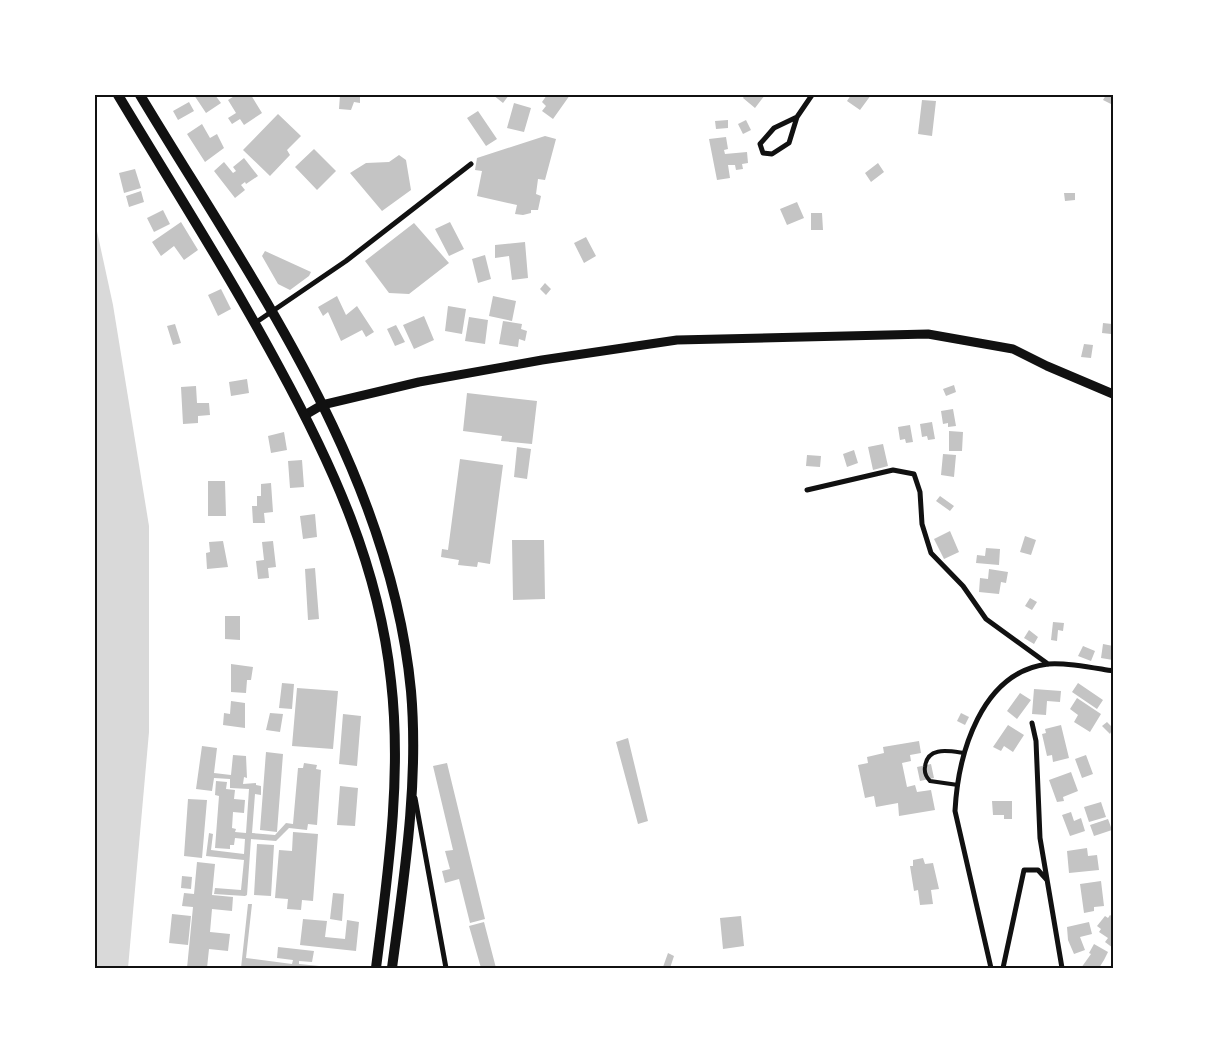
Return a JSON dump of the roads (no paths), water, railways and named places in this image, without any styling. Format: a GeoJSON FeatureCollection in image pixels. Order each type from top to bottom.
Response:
{"type":"FeatureCollection","features":[{"type":"Feature","properties":{"kind":"main road"},"geometry":{"type":"LineString","coordinates":[[118,95],[255,323],[305,415],[340,487],[361,543],[375,595],[389,662],[395,746],[395,786],[376,968]]}},
{"type":"Feature","properties":{"kind":"main road"},"geometry":{"type":"LineString","coordinates":[[140,95],[273,313],[322,405],[370,518],[393,590],[402,629],[411,693],[412,783],[392,968]]}},
{"type":"Feature","properties":{"kind":"street"},"geometry":{"type":"LineString","coordinates":[[797,117],[774,128],[760,144],[763,153],[772,154],[789,143],[797,117],[812,95]]}},
{"type":"Feature","properties":{"kind":"street"},"geometry":{"type":"LineString","coordinates":[[255,323],[273,313],[346,261],[471,164]]}},
{"type":"Feature","properties":{"kind":"street"},"geometry":{"type":"LineString","coordinates":[[305,415],[322,405],[418,382],[542,360],[677,340],[928,334],[1014,349],[1047,366],[1113,394]]}},
{"type":"Feature","properties":{"kind":"street"},"geometry":{"type":"LineString","coordinates":[[807,490],[893,470],[914,474],[920,492],[922,524],[931,553],[963,586],[986,619],[1048,664]]}},
{"type":"Feature","properties":{"kind":"street"},"geometry":{"type":"LineString","coordinates":[[991,968],[955,811],[964,752],[968,742],[988,702],[1012,675],[1048,664],[1113,670]]}},
{"type":"Feature","properties":{"kind":"street"},"geometry":{"type":"LineString","coordinates":[[1032,723],[1036,741],[1040,838],[1062,968]]}},
{"type":"Feature","properties":{"kind":"street"},"geometry":{"type":"LineString","coordinates":[[412,783],[446,968]]}},
{"type":"Feature","properties":{"kind":"street"},"geometry":{"type":"LineString","coordinates":[[1003,968],[1024,870],[1038,870],[1048,882]]}},
{"type":"Feature","properties":{"kind":"lane"},"geometry":{"type":"LineString","coordinates":[[958,785],[930,781],[925,775],[925,764],[930,755],[937,751],[964,752]]}}]}
